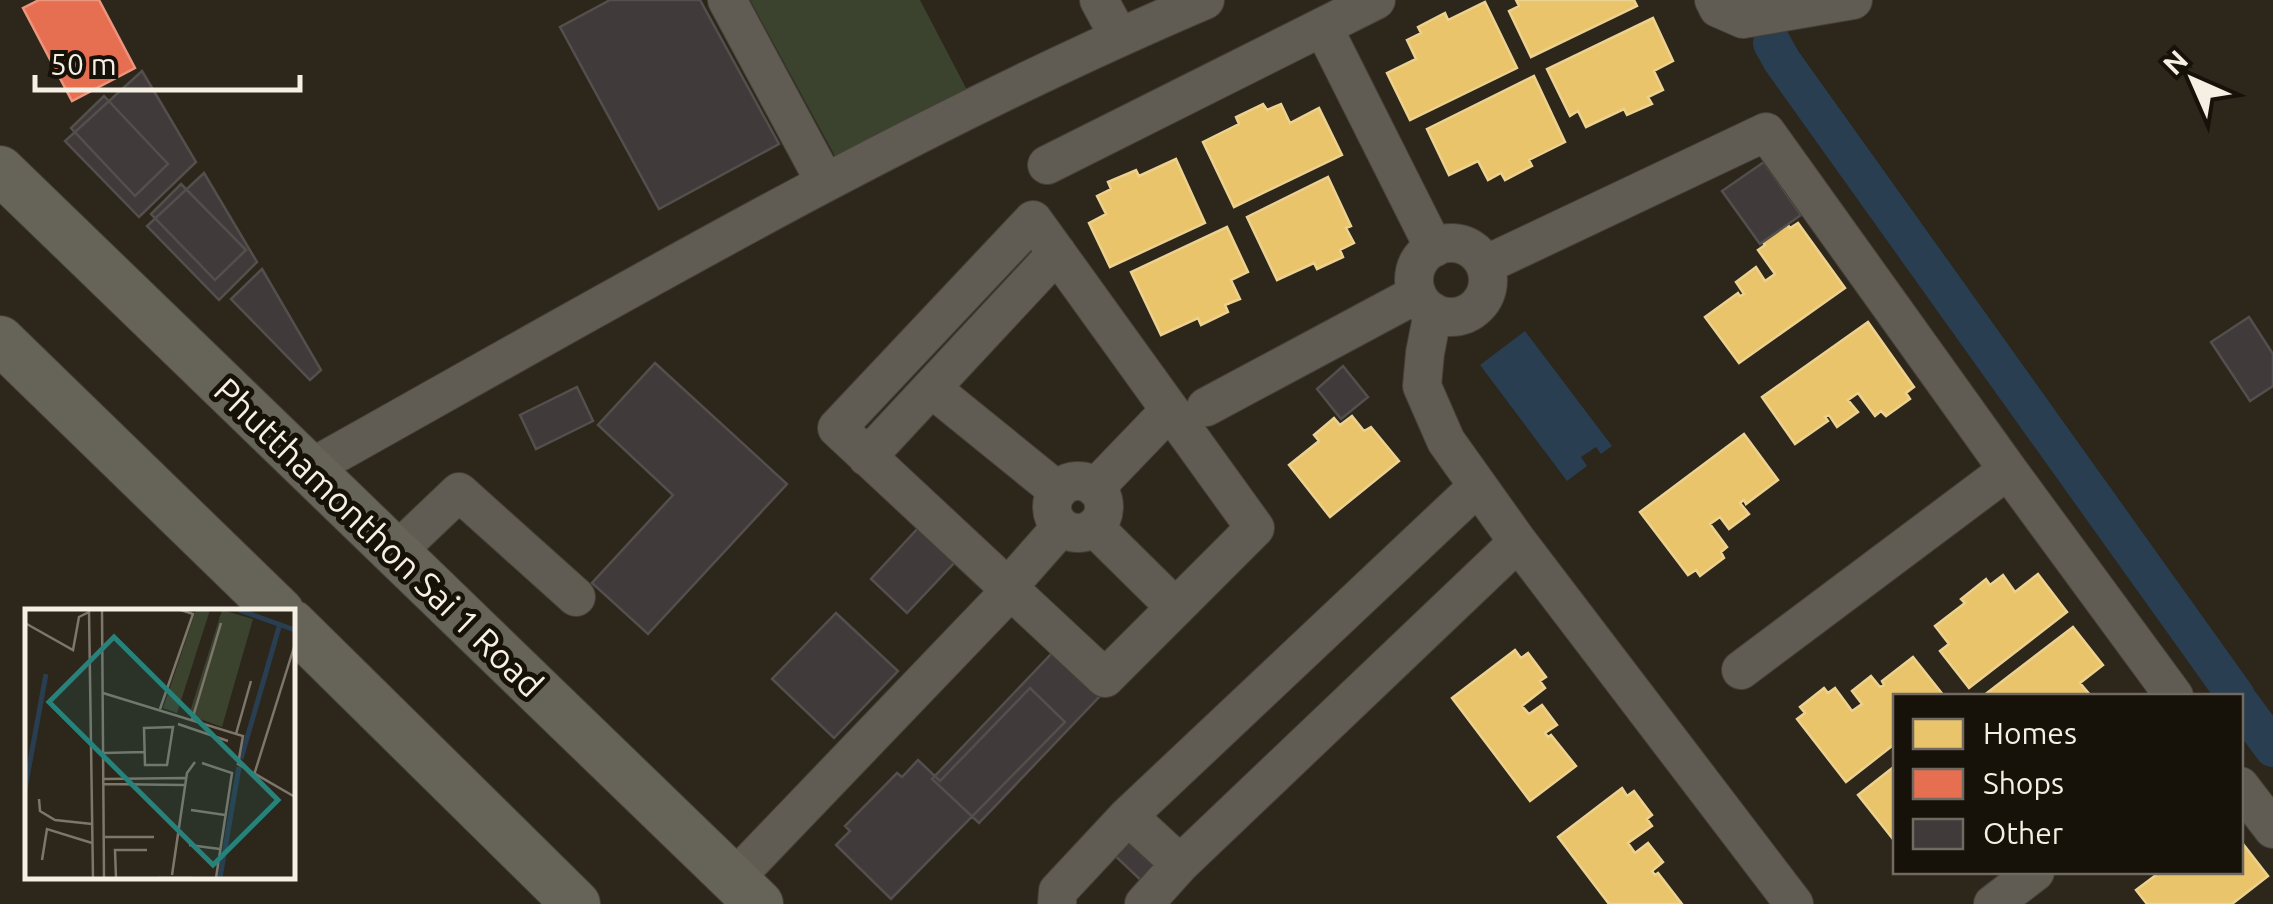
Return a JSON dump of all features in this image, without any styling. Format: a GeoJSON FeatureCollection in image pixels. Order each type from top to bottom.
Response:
{"type":"FeatureCollection","features":[{"type":"Feature","properties":{"kind":"main road","name":"Phutthamonthon Sai 1 Road"},"geometry":{"type":"LineString","coordinates":[[0,170],[746,892]]}},
{"type":"Feature","properties":{"kind":"main road"},"geometry":{"type":"LineString","coordinates":[[0,340],[277,609]]}},
{"type":"Feature","properties":{"kind":"main road"},"geometry":{"type":"LineString","coordinates":[[295,627],[576,904]]}},
{"type":"Feature","properties":{"kind":"street"},"geometry":{"type":"LineString","coordinates":[[727,0],[824,182]]}},
{"type":"Feature","properties":{"kind":"street"},"geometry":{"type":"LineString","coordinates":[[1100,0],[1119,37]]}},
{"type":"Feature","properties":{"kind":"street"},"geometry":{"type":"LineString","coordinates":[[308,469],[824,182],[1119,37],[1205,0]]}},
{"type":"Feature","properties":{"kind":"street"},"geometry":{"type":"LineString","coordinates":[[1048,165],[1376,0]]}},
{"type":"Feature","properties":{"kind":"street"},"geometry":{"type":"LineString","coordinates":[[1714,0],[1718,8],[1743,19],[1853,0]]}},
{"type":"Feature","properties":{"kind":"street"},"geometry":{"type":"LineString","coordinates":[[1323,27],[1434,248]]}},
{"type":"Feature","properties":{"kind":"street"},"geometry":{"type":"LineString","coordinates":[[1485,265],[1766,132],[2173,694]]}},
{"type":"Feature","properties":{"kind":"street"},"geometry":{"type":"LineString","coordinates":[[1033,220],[1188,408],[1255,528],[1105,678],[837,428],[1033,220]]}},
{"type":"Feature","properties":{"kind":"street"},"geometry":{"type":"LineString","coordinates":[[1450,243],[1461,245],[1471,249],[1485,265],[1487,288],[1466,314],[1444,316],[1425,303],[1414,283],[1420,259],[1434,248],[1450,243]]}},
{"type":"Feature","properties":{"kind":"street"},"geometry":{"type":"LineString","coordinates":[[867,456],[1057,253]]}},
{"type":"Feature","properties":{"kind":"street"},"geometry":{"type":"LineString","coordinates":[[746,892],[1071,515],[1068,483],[1085,482],[1095,488],[1188,408],[1425,303]]}},
{"type":"Feature","properties":{"kind":"street"},"geometry":{"type":"LineString","coordinates":[[1425,303],[1422,386],[1446,440],[1518,542],[1794,904]]}},
{"type":"Feature","properties":{"kind":"street"},"geometry":{"type":"LineString","coordinates":[[931,388],[1175,607]]}},
{"type":"Feature","properties":{"kind":"street"},"geometry":{"type":"LineString","coordinates":[[1742,670],[2008,470]]}},
{"type":"Feature","properties":{"kind":"street"},"geometry":{"type":"LineString","coordinates":[[1056,904],[1058,891],[1128,816],[1477,486]]}},
{"type":"Feature","properties":{"kind":"street"},"geometry":{"type":"LineString","coordinates":[[396,553],[459,492],[576,597]]}},
{"type":"Feature","properties":{"kind":"street"},"geometry":{"type":"LineString","coordinates":[[1144,904],[1180,864],[1518,542]]}},
{"type":"Feature","properties":{"kind":"street"},"geometry":{"type":"LineString","coordinates":[[2243,790],[2273,828]]}},
{"type":"Feature","properties":{"kind":"street"},"geometry":{"type":"LineString","coordinates":[[1128,816],[1180,864]]}},
{"type":"Feature","properties":{"kind":"street"},"geometry":{"type":"LineString","coordinates":[[1993,904],[2032,874]]}},
{"type":"Feature","properties":{"kind":"green space"},"geometry":{"type":"Polygon","coordinates":[[[750,0],[920,0],[967,90],[836,158],[750,0]]]}},
{"type":"Feature","properties":{"kind":"water"},"geometry":{"type":"Polygon","coordinates":[[[1525,331],[1612,446],[1601,454],[1596,447],[1581,457],[1587,466],[1567,481],[1480,365],[1525,331]]]}},
{"type":"Feature","properties":{"kind":"building: Homes"},"geometry":{"type":"Polygon","coordinates":[[[1516,0],[1634,0],[1637,6],[1531,57],[1509,11],[1519,6],[1516,0]]]}},
{"type":"Feature","properties":{"kind":"building: Homes"},"geometry":{"type":"Polygon","coordinates":[[[1485,2],[1517,68],[1410,120],[1387,73],[1416,59],[1407,40],[1421,33],[1418,27],[1445,13],[1448,20],[1485,2]]]}},
{"type":"Feature","properties":{"kind":"building: Homes"},"geometry":{"type":"Polygon","coordinates":[[[1653,18],[1673,61],[1654,71],[1663,90],[1648,97],[1652,104],[1627,115],[1624,109],[1586,127],[1578,111],[1570,116],[1547,69],[1653,18]]]}},
{"type":"Feature","properties":{"kind":"building: Homes"},"geometry":{"type":"Polygon","coordinates":[[[1534,76],[1565,142],[1529,160],[1532,166],[1505,180],[1501,173],[1488,180],[1478,161],[1449,175],[1427,129],[1534,76]]]}},
{"type":"Feature","properties":{"kind":"building: Homes"},"geometry":{"type":"Polygon","coordinates":[[[1263,104],[1267,110],[1281,104],[1290,123],[1319,108],[1342,155],[1234,207],[1203,142],[1239,124],[1236,117],[1263,104]]]}},
{"type":"Feature","properties":{"kind":"building: Homes"},"geometry":{"type":"Polygon","coordinates":[[[1176,159],[1205,223],[1110,267],[1089,223],[1106,214],[1097,196],[1111,189],[1108,182],[1136,170],[1139,176],[1176,159]]]}},
{"type":"Feature","properties":{"kind":"building: Homes"},"geometry":{"type":"Polygon","coordinates":[[[1328,177],[1351,226],[1346,228],[1354,243],[1340,250],[1343,257],[1317,269],[1314,263],[1277,280],[1247,217],[1328,177]]]}},
{"type":"Feature","properties":{"kind":"building: Homes"},"geometry":{"type":"Polygon","coordinates":[[[1786,222],[1790,228],[1798,223],[1845,288],[1739,363],[1705,317],[1738,293],[1744,294],[1736,282],[1756,267],[1765,281],[1775,274],[1758,250],[1765,245],[1761,240],[1786,222]]]}},
{"type":"Feature","properties":{"kind":"building: Homes"},"geometry":{"type":"Polygon","coordinates":[[[1227,227],[1248,272],[1231,280],[1240,299],[1225,305],[1228,312],[1201,325],[1198,318],[1161,335],[1131,272],[1227,227]]]}},
{"type":"Feature","properties":{"kind":"building: Homes"},"geometry":{"type":"Polygon","coordinates":[[[1868,322],[1914,387],[1906,393],[1910,399],[1886,416],[1881,411],[1875,416],[1858,393],[1848,400],[1858,412],[1837,427],[1829,415],[1825,417],[1828,421],[1795,444],[1762,397],[1868,322]]]}},
{"type":"Feature","properties":{"kind":"building: Homes"},"geometry":{"type":"Polygon","coordinates":[[[1352,416],[1364,431],[1371,427],[1399,461],[1330,517],[1289,465],[1319,441],[1314,435],[1334,418],[1340,425],[1352,416]]]}},
{"type":"Feature","properties":{"kind":"building: Homes"},"geometry":{"type":"Polygon","coordinates":[[[1744,434],[1778,480],[1746,504],[1744,500],[1740,503],[1749,514],[1729,529],[1720,517],[1710,524],[1727,547],[1721,552],[1724,558],[1700,576],[1696,570],[1688,575],[1640,512],[1744,434]]]}},
{"type":"Feature","properties":{"kind":"building: Homes"},"geometry":{"type":"Polygon","coordinates":[[[2038,574],[2067,612],[1969,688],[1940,651],[1949,644],[1935,626],[1965,603],[1961,599],[1986,579],[1990,585],[2003,575],[2015,592],[2038,574]]]}},
{"type":"Feature","properties":{"kind":"building: Homes"},"geometry":{"type":"Polygon","coordinates":[[[2073,627],[2103,665],[2080,683],[2089,694],[1986,694],[2073,627]]]}},
{"type":"Feature","properties":{"kind":"building: Homes"},"geometry":{"type":"Polygon","coordinates":[[[1515,650],[1521,658],[1528,653],[1546,677],[1540,681],[1545,688],[1522,706],[1529,714],[1542,705],[1557,725],[1545,733],[1551,735],[1576,766],[1530,801],[1452,698],[1515,650]]]}},
{"type":"Feature","properties":{"kind":"building: Homes"},"geometry":{"type":"Polygon","coordinates":[[[1913,657],[1942,694],[1893,694],[1893,745],[1846,782],[1797,719],[1805,713],[1800,707],[1824,688],[1828,693],[1835,688],[1852,711],[1862,704],[1852,691],[1871,676],[1880,687],[1884,685],[1882,681],[1913,657]]]}},
{"type":"Feature","properties":{"kind":"building: Homes"},"geometry":{"type":"Polygon","coordinates":[[[1893,767],[1893,839],[1858,795],[1893,767]]]}},
{"type":"Feature","properties":{"kind":"building: Homes"},"geometry":{"type":"Polygon","coordinates":[[[1622,788],[1627,796],[1634,791],[1652,815],[1647,819],[1652,826],[1628,843],[1635,853],[1648,843],[1663,862],[1652,871],[1658,873],[1682,904],[1609,904],[1558,837],[1622,788]]]}},
{"type":"Feature","properties":{"kind":"building: Homes"},"geometry":{"type":"Polygon","coordinates":[[[2243,844],[2268,876],[2232,904],[2147,904],[2136,890],[2157,874],[2243,874],[2243,844]]]}},
{"type":"Feature","properties":{"kind":"building: Shops"},"geometry":{"type":"Polygon","coordinates":[[[39,0],[99,0],[135,68],[72,101],[23,8],[39,0]]]}},
{"type":"Feature","properties":{"kind":"building: Other"},"geometry":{"type":"Polygon","coordinates":[[[610,0],[700,0],[779,144],[659,209],[560,27],[610,0]]]}},
{"type":"Feature","properties":{"kind":"building: Other"},"geometry":{"type":"Polygon","coordinates":[[[142,71],[196,162],[139,217],[65,141],[142,71]]]}},
{"type":"Feature","properties":{"kind":"building: Other"},"geometry":{"type":"Polygon","coordinates":[[[104,96],[168,164],[135,196],[71,128],[104,96]]]}},
{"type":"Feature","properties":{"kind":"building: Other"},"geometry":{"type":"Polygon","coordinates":[[[1764,162],[1801,215],[1760,244],[1722,191],[1764,162]]]}},
{"type":"Feature","properties":{"kind":"building: Other"},"geometry":{"type":"Polygon","coordinates":[[[204,173],[257,262],[219,300],[147,226],[204,173]]]}},
{"type":"Feature","properties":{"kind":"building: Other"},"geometry":{"type":"Polygon","coordinates":[[[181,184],[246,250],[215,280],[151,214],[181,184]]]}},
{"type":"Feature","properties":{"kind":"building: Other"},"geometry":{"type":"Polygon","coordinates":[[[262,269],[321,370],[310,380],[231,299],[262,269]]]}},
{"type":"Feature","properties":{"kind":"building: Other"},"geometry":{"type":"Polygon","coordinates":[[[2249,317],[2273,354],[2273,386],[2250,401],[2211,342],[2249,317]]]}},
{"type":"Feature","properties":{"kind":"building: Other"},"geometry":{"type":"Polygon","coordinates":[[[655,363],[787,484],[648,634],[592,583],[673,495],[598,425],[655,363]]]}},
{"type":"Feature","properties":{"kind":"building: Other"},"geometry":{"type":"Polygon","coordinates":[[[1343,366],[1368,397],[1341,419],[1317,389],[1343,366]]]}},
{"type":"Feature","properties":{"kind":"building: Other"},"geometry":{"type":"Polygon","coordinates":[[[577,387],[593,421],[536,449],[520,415],[577,387]]]}},
{"type":"Feature","properties":{"kind":"building: Other"},"geometry":{"type":"Polygon","coordinates":[[[919,527],[956,561],[907,613],[871,579],[919,527]]]}},
{"type":"Feature","properties":{"kind":"building: Other"},"geometry":{"type":"Polygon","coordinates":[[[836,613],[898,671],[834,738],[772,679],[836,613]]]}},
{"type":"Feature","properties":{"kind":"building: Other"},"geometry":{"type":"Polygon","coordinates":[[[1054,651],[1100,696],[979,823],[932,779],[1054,651]]]}},
{"type":"Feature","properties":{"kind":"building: Other"},"geometry":{"type":"Polygon","coordinates":[[[1030,688],[1065,722],[891,899],[836,845],[850,831],[845,826],[897,773],[902,777],[918,760],[940,781],[1030,688]]]}},
{"type":"Feature","properties":{"kind":"building: Other"},"geometry":{"type":"Polygon","coordinates":[[[1129,832],[1166,867],[1147,886],[1111,852],[1129,832]]]}},
{"type":"Feature","properties":{"kind":"waterway"},"geometry":{"type":"LineString","coordinates":[[1772,43],[2235,694]]}},
{"type":"Feature","properties":{"kind":"waterway"},"geometry":{"type":"LineString","coordinates":[[2243,707],[2273,748]]}}]}
